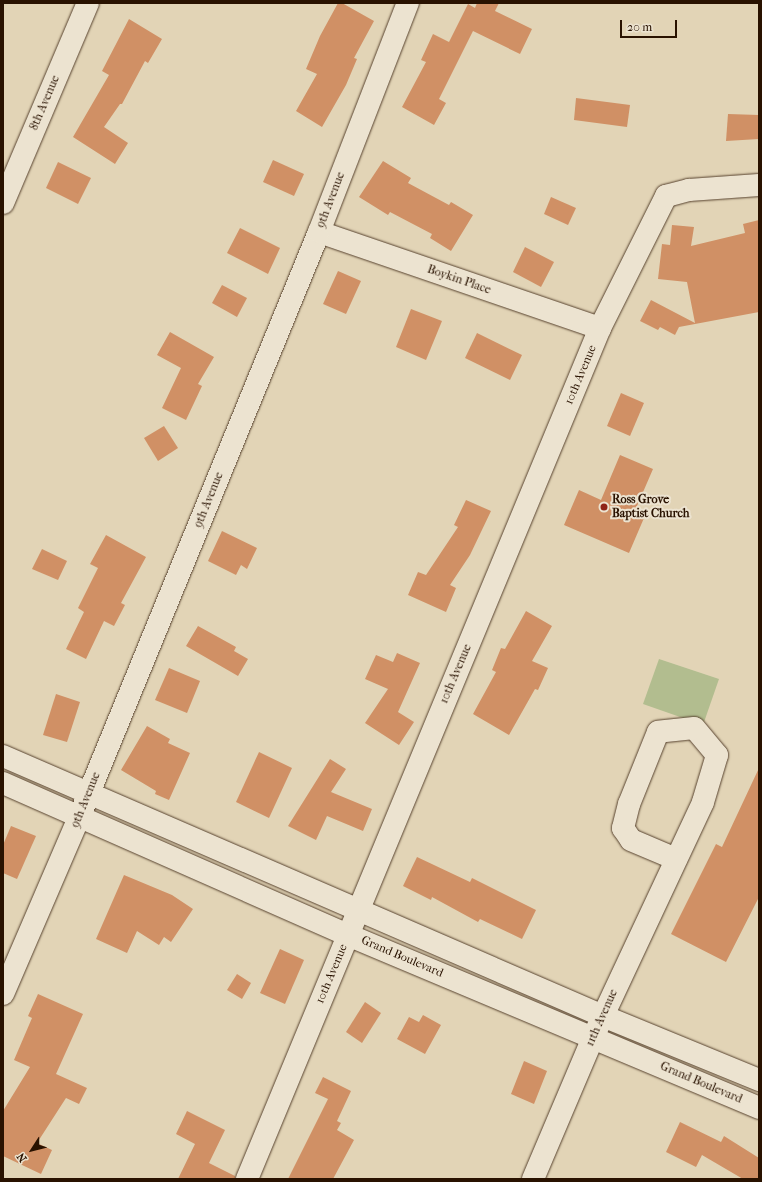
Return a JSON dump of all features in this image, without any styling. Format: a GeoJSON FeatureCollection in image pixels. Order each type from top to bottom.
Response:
{"type":"FeatureCollection","features":[{"type":"Feature","properties":{"kind":"street","name":"8th Avenue"},"geometry":{"type":"LineString","coordinates":[[3,203],[88,3]]}},
{"type":"Feature","properties":{"kind":"street","name":"9th Avenue"},"geometry":{"type":"LineString","coordinates":[[3,994],[80,815],[319,232],[408,3]]}},
{"type":"Feature","properties":{"kind":"street","name":"10th Avenue"},"geometry":{"type":"LineString","coordinates":[[247,1179],[600,328],[666,196],[689,190],[759,185]]}},
{"type":"Feature","properties":{"kind":"street","name":"Boykin Place"},"geometry":{"type":"LineString","coordinates":[[319,232],[600,328]]}},
{"type":"Feature","properties":{"kind":"street","name":"11th Avenue"},"geometry":{"type":"LineString","coordinates":[[533,1179],[602,1016],[703,802],[717,755],[694,728],[658,732],[632,797],[624,828],[631,840],[676,859]]}},
{"type":"Feature","properties":{"kind":"street","name":"Grand Boulevard"},"geometry":{"type":"LineString","coordinates":[[3,756],[89,791],[602,1016],[759,1080]]}},
{"type":"Feature","properties":{"kind":"street","name":"Grand Boulevard"},"geometry":{"type":"LineString","coordinates":[[3,783],[80,815],[348,935],[759,1108]]}},
{"type":"Feature","properties":{"kind":"green space"},"geometry":{"type":"Polygon","coordinates":[[[659,659],[719,679],[703,725],[643,704],[659,659]]]}},
{"type":"Feature","properties":{"kind":"building"},"geometry":{"type":"Polygon","coordinates":[[[338,3],[342,3],[374,21],[354,58],[357,59],[346,85],[322,127],[296,111],[317,74],[306,69],[320,36],[338,3]]]}},
{"type":"Feature","properties":{"kind":"building"},"geometry":{"type":"Polygon","coordinates":[[[477,3],[499,3],[495,11],[532,29],[520,54],[473,31],[439,99],[446,103],[434,125],[402,107],[426,62],[421,60],[433,34],[449,42],[468,4],[475,8],[477,3]]]}},
{"type":"Feature","properties":{"kind":"building"},"geometry":{"type":"Polygon","coordinates":[[[129,19],[162,39],[148,63],[145,61],[122,104],[120,104],[104,127],[128,143],[115,164],[73,137],[109,75],[102,71],[129,19]]]}},
{"type":"Feature","properties":{"kind":"building"},"geometry":{"type":"Polygon","coordinates":[[[576,98],[630,105],[627,127],[574,120],[576,98]]]}},
{"type":"Feature","properties":{"kind":"building"},"geometry":{"type":"Polygon","coordinates":[[[728,114],[759,115],[759,139],[726,141],[728,114]]]}},
{"type":"Feature","properties":{"kind":"building"},"geometry":{"type":"Polygon","coordinates":[[[273,160],[304,174],[294,196],[263,182],[273,160]]]}},
{"type":"Feature","properties":{"kind":"building"},"geometry":{"type":"Polygon","coordinates":[[[383,161],[411,178],[408,183],[449,205],[451,202],[473,215],[451,251],[430,238],[432,234],[390,212],[388,215],[359,197],[383,161]]]}},
{"type":"Feature","properties":{"kind":"building"},"geometry":{"type":"Polygon","coordinates":[[[58,162],[91,178],[78,204],[46,188],[58,162]]]}},
{"type":"Feature","properties":{"kind":"building"},"geometry":{"type":"Polygon","coordinates":[[[551,197],[576,208],[568,225],[544,214],[551,197]]]}},
{"type":"Feature","properties":{"kind":"building"},"geometry":{"type":"Polygon","coordinates":[[[759,220],[759,312],[679,327],[675,335],[660,327],[658,330],[640,321],[651,300],[695,323],[687,282],[658,279],[662,244],[670,245],[672,225],[694,227],[691,246],[745,233],[743,224],[759,220]]]}},
{"type":"Feature","properties":{"kind":"building"},"geometry":{"type":"Polygon","coordinates":[[[240,228],[280,248],[268,274],[227,253],[240,228]]]}},
{"type":"Feature","properties":{"kind":"building"},"geometry":{"type":"Polygon","coordinates":[[[525,247],[554,262],[541,287],[513,272],[525,247]]]}},
{"type":"Feature","properties":{"kind":"building"},"geometry":{"type":"Polygon","coordinates":[[[338,271],[361,281],[346,314],[323,304],[338,271]]]}},
{"type":"Feature","properties":{"kind":"building"},"geometry":{"type":"Polygon","coordinates":[[[222,285],[247,298],[237,317],[212,303],[222,285]]]}},
{"type":"Feature","properties":{"kind":"building"},"geometry":{"type":"Polygon","coordinates":[[[411,309],[442,321],[426,360],[396,347],[411,309]]]}},
{"type":"Feature","properties":{"kind":"building"},"geometry":{"type":"Polygon","coordinates":[[[170,332],[214,357],[198,384],[202,386],[186,420],[162,408],[181,368],[157,355],[170,332]]]}},
{"type":"Feature","properties":{"kind":"building"},"geometry":{"type":"Polygon","coordinates":[[[477,333],[522,355],[510,380],[465,358],[477,333]]]}},
{"type":"Feature","properties":{"kind":"building"},"geometry":{"type":"Polygon","coordinates":[[[621,393],[644,403],[630,436],[607,426],[621,393]]]}},
{"type":"Feature","properties":{"kind":"building"},"geometry":{"type":"Polygon","coordinates":[[[164,426],[178,448],[158,461],[144,438],[164,426]]]}},
{"type":"Feature","properties":{"kind":"building","name":"Ross Grove Baptist Church"},"geometry":{"type":"Polygon","coordinates":[[[620,455],[653,469],[634,513],[644,518],[629,553],[564,525],[579,490],[601,500],[620,455]]]}},
{"type":"Feature","properties":{"kind":"building"},"geometry":{"type":"Polygon","coordinates":[[[466,500],[491,511],[470,555],[450,585],[456,588],[446,612],[408,595],[418,572],[426,575],[458,527],[454,525],[466,500]]]}},
{"type":"Feature","properties":{"kind":"building"},"geometry":{"type":"Polygon","coordinates":[[[222,531],[257,548],[247,569],[241,565],[236,575],[208,561],[222,531]]]}},
{"type":"Feature","properties":{"kind":"building"},"geometry":{"type":"Polygon","coordinates":[[[106,535],[146,557],[121,603],[125,605],[114,626],[104,621],[86,659],[66,649],[84,612],[78,608],[98,568],[90,564],[106,535]]]}},
{"type":"Feature","properties":{"kind":"building"},"geometry":{"type":"Polygon","coordinates":[[[42,549],[67,561],[58,580],[32,569],[42,549]]]}},
{"type":"Feature","properties":{"kind":"building"},"geometry":{"type":"Polygon","coordinates":[[[526,611],[552,626],[532,661],[548,668],[538,690],[535,689],[509,735],[473,714],[496,672],[492,670],[501,648],[505,649],[526,611]]]}},
{"type":"Feature","properties":{"kind":"building"},"geometry":{"type":"Polygon","coordinates":[[[198,626],[236,647],[234,651],[248,659],[238,676],[186,646],[198,626]]]}},
{"type":"Feature","properties":{"kind":"building"},"geometry":{"type":"Polygon","coordinates":[[[397,653],[420,663],[398,712],[414,722],[399,745],[365,723],[388,689],[365,679],[376,655],[393,662],[397,653]]]}},
{"type":"Feature","properties":{"kind":"building"},"geometry":{"type":"Polygon","coordinates":[[[169,668],[200,681],[187,713],[155,700],[169,668]]]}},
{"type":"Feature","properties":{"kind":"building"},"geometry":{"type":"Polygon","coordinates":[[[56,694],[80,702],[67,742],[43,735],[56,694]]]}},
{"type":"Feature","properties":{"kind":"building"},"geometry":{"type":"Polygon","coordinates":[[[147,726],[170,739],[168,743],[190,753],[169,800],[155,794],[156,791],[121,770],[147,726]]]}},
{"type":"Feature","properties":{"kind":"building"},"geometry":{"type":"Polygon","coordinates":[[[259,752],[292,768],[269,818],[236,802],[259,752]]]}},
{"type":"Feature","properties":{"kind":"building"},"geometry":{"type":"Polygon","coordinates":[[[330,759],[346,769],[331,792],[372,809],[363,831],[327,816],[316,840],[288,826],[330,759]]]}},
{"type":"Feature","properties":{"kind":"building"},"geometry":{"type":"Polygon","coordinates":[[[759,768],[759,897],[726,962],[671,934],[716,844],[722,847],[759,768]]]}},
{"type":"Feature","properties":{"kind":"building"},"geometry":{"type":"Polygon","coordinates":[[[11,826],[36,836],[17,879],[3,873],[3,845],[11,826]]]}},
{"type":"Feature","properties":{"kind":"building"},"geometry":{"type":"Polygon","coordinates":[[[417,857],[470,882],[472,878],[536,910],[522,939],[480,919],[478,922],[432,897],[431,900],[403,886],[417,857]]]}},
{"type":"Feature","properties":{"kind":"building"},"geometry":{"type":"Polygon","coordinates":[[[124,875],[172,895],[193,909],[171,942],[164,937],[159,945],[137,931],[127,953],[96,939],[124,875]]]}},
{"type":"Feature","properties":{"kind":"building"},"geometry":{"type":"Polygon","coordinates":[[[280,949],[304,960],[285,1004],[260,993],[280,949]]]}},
{"type":"Feature","properties":{"kind":"building"},"geometry":{"type":"Polygon","coordinates":[[[237,974],[251,983],[242,999],[227,990],[237,974]]]}},
{"type":"Feature","properties":{"kind":"building"},"geometry":{"type":"Polygon","coordinates":[[[38,994],[83,1014],[56,1074],[87,1088],[79,1104],[66,1098],[37,1143],[52,1150],[41,1174],[3,1156],[3,1111],[30,1067],[14,1060],[32,1018],[28,1016],[38,994]]]}},
{"type":"Feature","properties":{"kind":"building"},"geometry":{"type":"Polygon","coordinates":[[[365,1002],[381,1013],[362,1043],[346,1032],[365,1002]]]}},
{"type":"Feature","properties":{"kind":"building"},"geometry":{"type":"Polygon","coordinates":[[[423,1015],[441,1025],[425,1054],[397,1039],[409,1017],[419,1022],[423,1015]]]}},
{"type":"Feature","properties":{"kind":"building"},"geometry":{"type":"Polygon","coordinates":[[[524,1061],[547,1071],[534,1104],[511,1094],[524,1061]]]}},
{"type":"Feature","properties":{"kind":"building"},"geometry":{"type":"Polygon","coordinates":[[[323,1077],[351,1091],[337,1121],[341,1123],[337,1130],[354,1140],[333,1179],[288,1179],[328,1099],[315,1093],[323,1077]]]}},
{"type":"Feature","properties":{"kind":"building"},"geometry":{"type":"Polygon","coordinates":[[[187,1111],[225,1130],[209,1163],[235,1176],[235,1179],[178,1179],[195,1144],[176,1134],[187,1111]]]}},
{"type":"Feature","properties":{"kind":"building"},"geometry":{"type":"Polygon","coordinates":[[[680,1122],[721,1142],[724,1136],[759,1158],[759,1179],[743,1179],[702,1155],[696,1167],[666,1152],[680,1122]]]}},
{"type":"Feature","properties":{"kind":"place","name":"Ross Grove Baptist Church"},"geometry":{"type":"Point","coordinates":[604,507]}}]}
